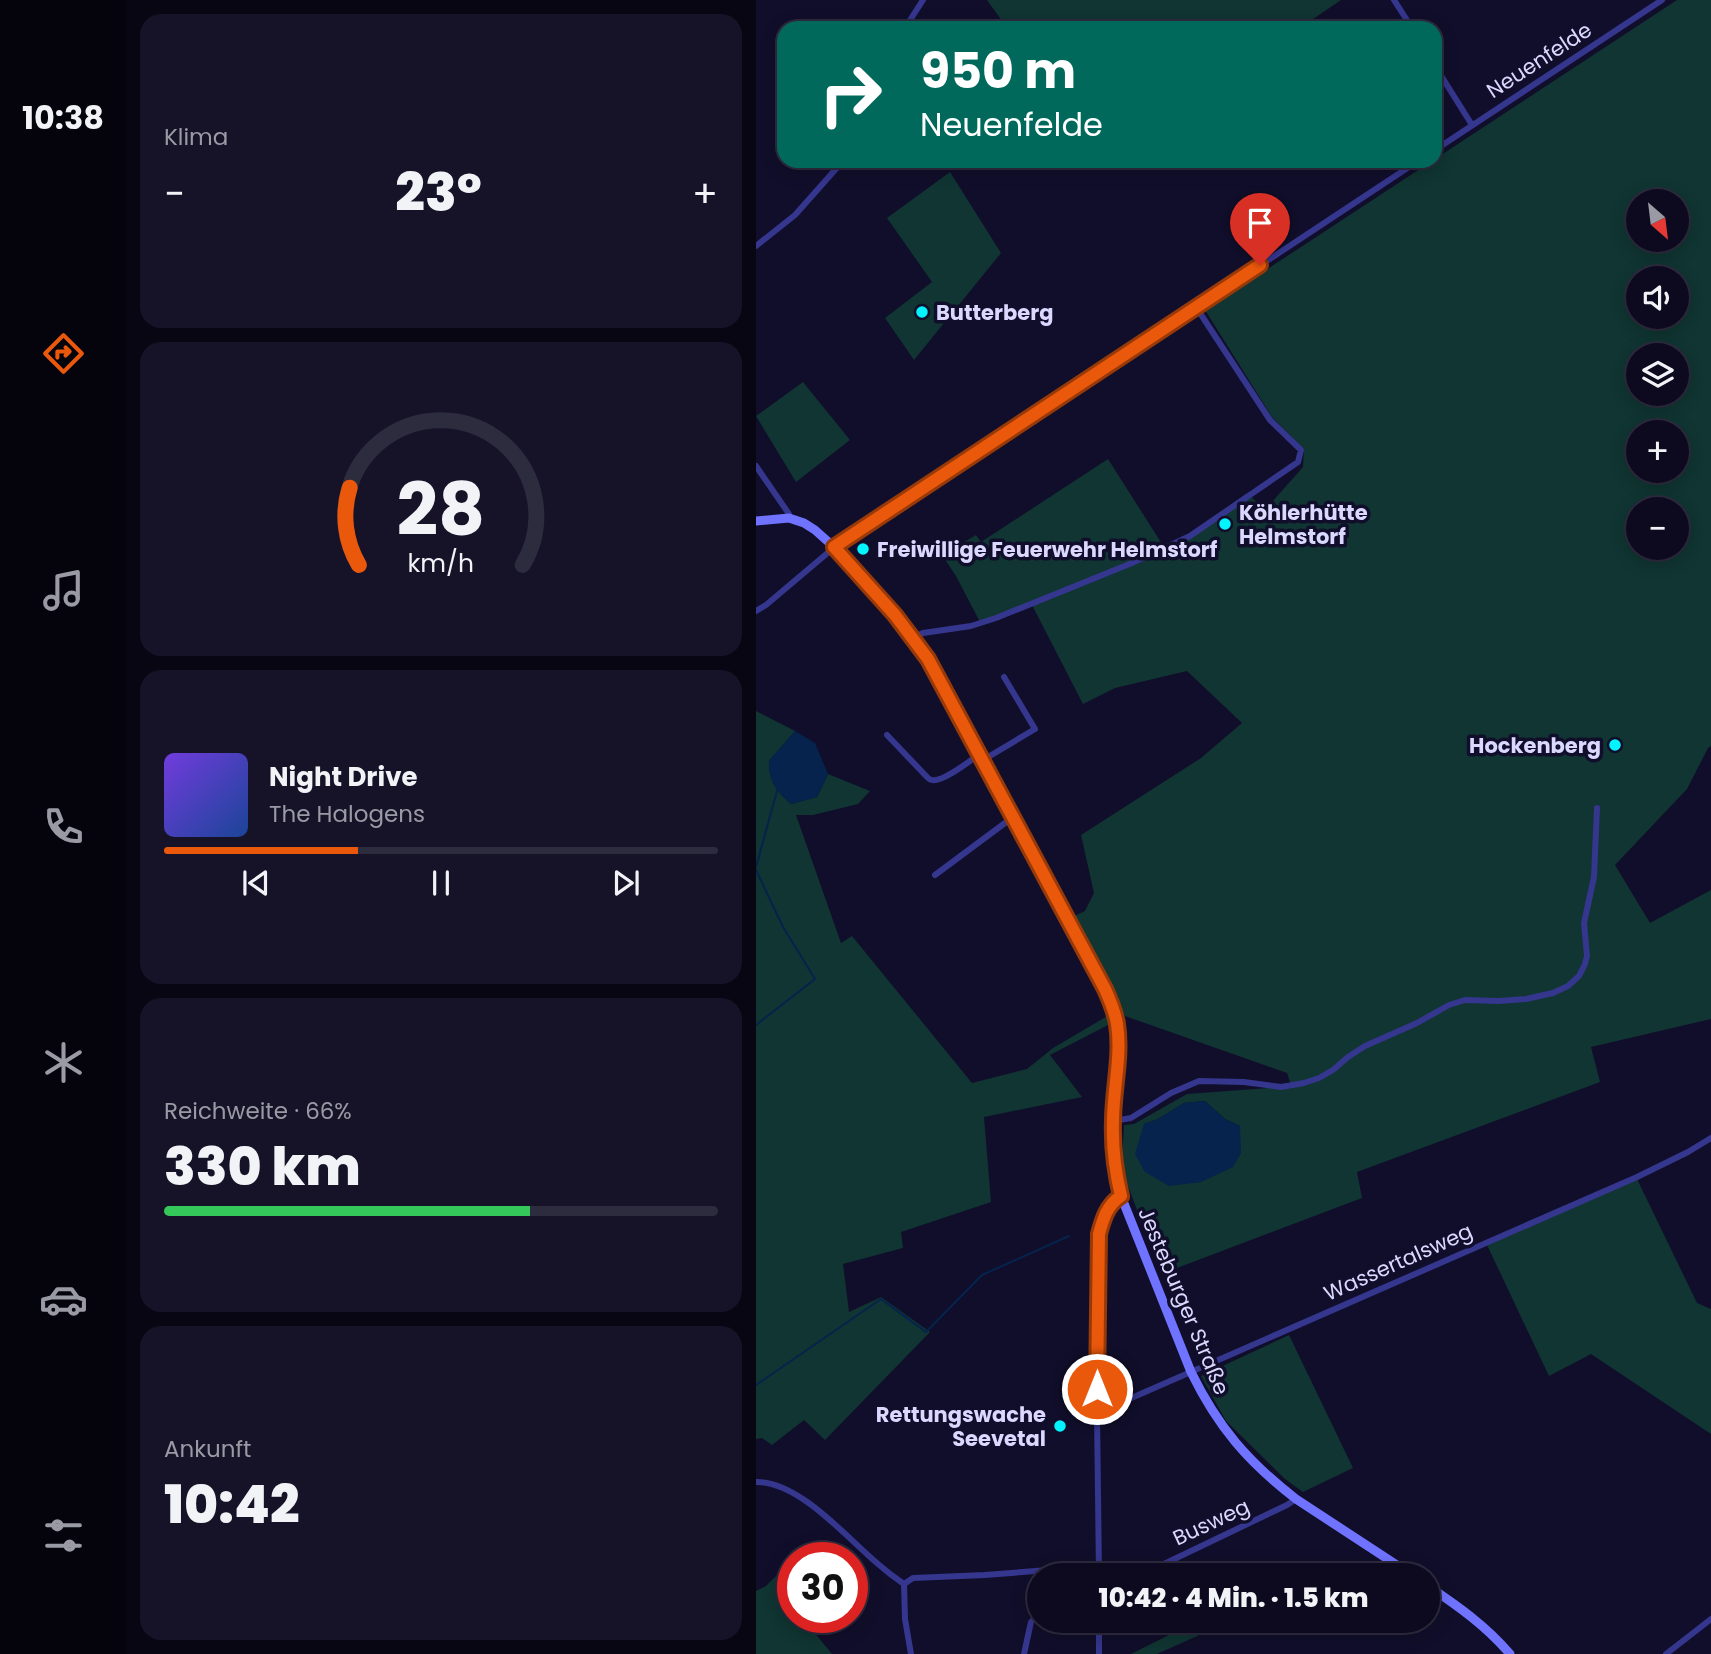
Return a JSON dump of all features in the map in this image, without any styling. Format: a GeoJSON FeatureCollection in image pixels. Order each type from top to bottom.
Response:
{"type":"FeatureCollection","features":[{"type":"Feature","properties":{"kind":"main road","name":"Jesteburger Straße"},"geometry":{"type":"LineString","coordinates":[[789,519],[804,523],[834,547],[914,638],[942,683],[1105,989],[1117,1025],[1113,1154],[1121,1196],[1203,1397],[1235,1443],[1253,1462],[1296,1499],[1394,1563]]}},
{"type":"Feature","properties":{"kind":"main road"},"geometry":{"type":"LineString","coordinates":[[756,521],[789,519]]}},
{"type":"Feature","properties":{"kind":"main road"},"geometry":{"type":"LineString","coordinates":[[1440,1594],[1482,1625],[1510,1654]]}},
{"type":"Feature","properties":{"kind":"street"},"geometry":{"type":"LineString","coordinates":[[910,21],[923,0]]}},
{"type":"Feature","properties":{"kind":"street"},"geometry":{"type":"LineString","coordinates":[[1394,0],[1408,21]]}},
{"type":"Feature","properties":{"kind":"street","name":"Neuenfelde"},"geometry":{"type":"LineString","coordinates":[[1442,145],[1662,0]]}},
{"type":"Feature","properties":{"kind":"street"},"geometry":{"type":"LineString","coordinates":[[1442,77],[1472,125]]}},
{"type":"Feature","properties":{"kind":"street"},"geometry":{"type":"LineString","coordinates":[[756,246],[795,215],[837,168]]}},
{"type":"Feature","properties":{"kind":"street"},"geometry":{"type":"LineString","coordinates":[[756,611],[834,547],[1407,168]]}},
{"type":"Feature","properties":{"kind":"street"},"geometry":{"type":"LineString","coordinates":[[914,638],[923,633],[971,626],[996,618],[1132,563],[1190,536],[1298,462],[1301,450],[1270,420],[1196,307]]}},
{"type":"Feature","properties":{"kind":"street"},"geometry":{"type":"LineString","coordinates":[[756,466],[789,514],[789,519]]}},
{"type":"Feature","properties":{"kind":"street"},"geometry":{"type":"LineString","coordinates":[[887,735],[927,777],[933,780],[944,778],[1035,729],[1004,677]]}},
{"type":"Feature","properties":{"kind":"street"},"geometry":{"type":"LineString","coordinates":[[1113,1121],[1131,1118],[1171,1093],[1199,1082],[1244,1082],[1281,1087],[1304,1083],[1333,1070],[1364,1046],[1417,1023],[1449,1005],[1465,1000],[1525,999],[1553,993],[1568,986],[1579,976],[1587,956],[1584,923],[1594,877],[1597,808]]}},
{"type":"Feature","properties":{"kind":"street"},"geometry":{"type":"LineString","coordinates":[[935,875],[1013,817]]}},
{"type":"Feature","properties":{"kind":"street","name":"Wassertalsweg"},"geometry":{"type":"LineString","coordinates":[[1097,1413],[1637,1177],[1711,1138]]}},
{"type":"Feature","properties":{"kind":"street"},"geometry":{"type":"LineString","coordinates":[[1099,1563],[1099,1234],[1103,1218],[1110,1206],[1121,1196]]}},
{"type":"Feature","properties":{"kind":"street"},"geometry":{"type":"LineString","coordinates":[[756,1482],[766,1482],[806,1500],[904,1584]]}},
{"type":"Feature","properties":{"kind":"street","name":"Busweg"},"geometry":{"type":"LineString","coordinates":[[1166,1563],[1296,1499]]}},
{"type":"Feature","properties":{"kind":"street"},"geometry":{"type":"LineString","coordinates":[[904,1584],[913,1578],[1027,1572]]}},
{"type":"Feature","properties":{"kind":"street"},"geometry":{"type":"LineString","coordinates":[[904,1584],[905,1619],[911,1654]]}},
{"type":"Feature","properties":{"kind":"street"},"geometry":{"type":"LineString","coordinates":[[1666,1654],[1711,1619]]}},
{"type":"Feature","properties":{"kind":"street"},"geometry":{"type":"LineString","coordinates":[[1024,1654],[1029,1633]]}},
{"type":"Feature","properties":{"kind":"street"},"geometry":{"type":"LineString","coordinates":[[1099,1633],[1099,1654]]}},
{"type":"Feature","properties":{"kind":"green space"},"geometry":{"type":"Polygon","coordinates":[[[987,0],[1341,0],[1310,21],[1002,21],[987,0]]]}},
{"type":"Feature","properties":{"kind":"green space"},"geometry":{"type":"Polygon","coordinates":[[[1677,0],[1711,0],[1711,746],[1687,789],[1615,865],[1650,923],[1711,890],[1711,1019],[1591,1047],[1600,1082],[1357,1172],[1362,1198],[1161,1274],[1125,1178],[1122,1160],[1124,1125],[1134,1124],[1187,1094],[1291,1085],[1287,1073],[1125,1016],[1078,922],[1072,917],[1085,911],[1094,893],[1081,835],[1201,758],[1242,723],[1187,671],[1115,688],[1083,704],[1032,605],[981,624],[942,555],[976,535],[981,542],[1108,459],[1164,547],[1189,534],[1247,493],[1265,510],[1303,467],[1304,449],[1272,417],[1205,310],[1421,168],[1442,168],[1442,154],[1677,0]],[[1205,1101],[1184,1103],[1144,1124],[1187,1183],[1201,1182],[1240,1126],[1225,1119],[1205,1101]]]}},
{"type":"Feature","properties":{"kind":"green space"},"geometry":{"type":"Polygon","coordinates":[[[950,172],[1001,253],[914,360],[885,318],[932,282],[887,218],[950,172]]]}},
{"type":"Feature","properties":{"kind":"green space"},"geometry":{"type":"Polygon","coordinates":[[[803,382],[850,440],[796,482],[756,416],[803,382]]]}},
{"type":"Feature","properties":{"kind":"green space"},"geometry":{"type":"Polygon","coordinates":[[[756,711],[795,731],[769,761],[774,785],[791,804],[817,797],[828,774],[870,791],[858,804],[813,815],[796,815],[841,943],[852,936],[972,1083],[1027,1069],[1053,1048],[1109,1015],[1110,1024],[1050,1055],[1082,1097],[984,1117],[991,1202],[901,1232],[903,1248],[843,1264],[849,1312],[881,1297],[930,1332],[825,1440],[804,1420],[772,1445],[762,1438],[756,1439],[756,711]]]}},
{"type":"Feature","properties":{"kind":"green space"},"geometry":{"type":"Polygon","coordinates":[[[1637,1179],[1697,1303],[1711,1309],[1711,1434],[1591,1354],[1549,1376],[1487,1245],[1637,1179]]]}},
{"type":"Feature","properties":{"kind":"green space"},"geometry":{"type":"Polygon","coordinates":[[[1289,1335],[1353,1468],[1303,1492],[1285,1479],[1226,1421],[1201,1376],[1289,1335]]]}},
{"type":"Feature","properties":{"kind":"green space"},"geometry":{"type":"Polygon","coordinates":[[[777,1575],[777,1633],[815,1633],[832,1654],[756,1654],[756,1591],[777,1575]]]}},
{"type":"Feature","properties":{"kind":"green space"},"geometry":{"type":"Polygon","coordinates":[[[1173,1633],[1204,1633],[1157,1654],[1131,1654],[1173,1633]]]}},
{"type":"Feature","properties":{"kind":"water"},"geometry":{"type":"Polygon","coordinates":[[[795,731],[815,743],[828,774],[817,797],[791,804],[774,785],[769,761],[795,731]]]}},
{"type":"Feature","properties":{"kind":"water"},"geometry":{"type":"Polygon","coordinates":[[[1205,1101],[1225,1119],[1240,1126],[1241,1153],[1233,1167],[1201,1182],[1169,1186],[1145,1172],[1135,1154],[1144,1124],[1184,1103],[1205,1101]]]}},
{"type":"Feature","properties":{"kind":"waterway"},"geometry":{"type":"LineString","coordinates":[[756,867],[777,791]]}},
{"type":"Feature","properties":{"kind":"waterway"},"geometry":{"type":"LineString","coordinates":[[756,870],[783,927],[815,979],[756,1025]]}},
{"type":"Feature","properties":{"kind":"waterway"},"geometry":{"type":"LineString","coordinates":[[756,1385],[881,1299],[926,1332],[982,1275],[1069,1236]]}},
{"type":"Feature","properties":{"kind":"place","name":"Butterberg"},"geometry":{"type":"Point","coordinates":[922,312]}},
{"type":"Feature","properties":{"kind":"place","name":"Köhlerhütte Helmstorf"},"geometry":{"type":"Point","coordinates":[1225,524]}},
{"type":"Feature","properties":{"kind":"place","name":"Freiwillige Feuerwehr Helmstorf"},"geometry":{"type":"Point","coordinates":[863,549]}},
{"type":"Feature","properties":{"kind":"place","name":"Hockenberg"},"geometry":{"type":"Point","coordinates":[1615,745]}},
{"type":"Feature","properties":{"kind":"place","name":"Rettungswache Seevetal"},"geometry":{"type":"Point","coordinates":[1060,1426]}},
{"type":"Feature","properties":{"kind":"route"},"geometry":{"type":"LineString","coordinates":[[1097,1389],[1099,1234],[1103,1218],[1110,1206],[1121,1196],[1113,1154],[1118,1043],[1113,1007],[928,659],[895,615],[834,547],[1260,265]]}}]}
